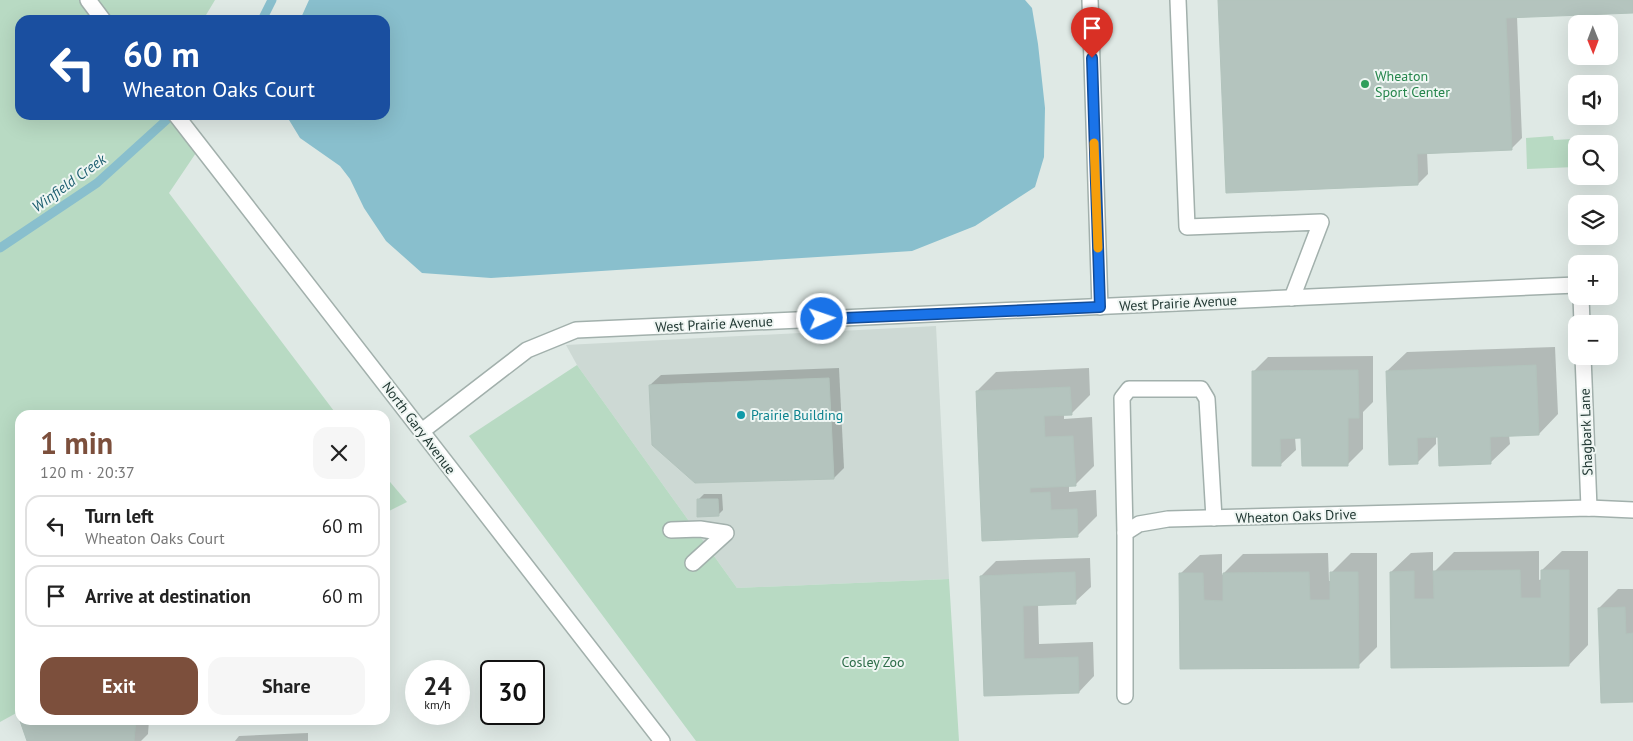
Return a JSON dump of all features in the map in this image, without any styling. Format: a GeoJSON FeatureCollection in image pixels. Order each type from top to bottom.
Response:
{"type":"FeatureCollection","features":[{"type":"Feature","properties":{"kind":"street"},"geometry":{"type":"LineString","coordinates":[[88,0],[99,15]]}},
{"type":"Feature","properties":{"kind":"street"},"geometry":{"type":"LineString","coordinates":[[1090,0],[1100,307]]}},
{"type":"Feature","properties":{"kind":"street"},"geometry":{"type":"LineString","coordinates":[[1178,0],[1187,227],[1321,222],[1292,298]]}},
{"type":"Feature","properties":{"kind":"street","name":"North Gary Avenue"},"geometry":{"type":"LineString","coordinates":[[180,120],[422,430],[468,495],[662,741]]}},
{"type":"Feature","properties":{"kind":"street","name":"West Prairie Avenue"},"geometry":{"type":"LineString","coordinates":[[422,430],[527,350],[576,330],[1568,285]]}},
{"type":"Feature","properties":{"kind":"street","name":"Shagbark Lane"},"geometry":{"type":"LineString","coordinates":[[1583,365],[1589,508]]}},
{"type":"Feature","properties":{"kind":"street"},"geometry":{"type":"LineString","coordinates":[[1124,696],[1125,533],[1122,398],[1129,389],[1201,389],[1208,399],[1214,518]]}},
{"type":"Feature","properties":{"kind":"street","name":"Wheaton Oaks Drive"},"geometry":{"type":"LineString","coordinates":[[1125,533],[1139,524],[1168,519],[1589,508],[1633,510]]}},
{"type":"Feature","properties":{"kind":"street"},"geometry":{"type":"LineString","coordinates":[[671,530],[700,529],[726,533],[693,563]]}},
{"type":"Feature","properties":{"kind":"shaded area"},"geometry":{"type":"Polygon","coordinates":[[[936,326],[949,579],[737,588],[577,365],[566,345],[936,326]]]}},
{"type":"Feature","properties":{"kind":"green space"},"geometry":{"type":"Polygon","coordinates":[[[0,0],[215,0],[206,15],[15,15],[15,120],[180,120],[200,147],[169,193],[333,410],[15,410],[15,714],[0,722],[0,0]]]}},
{"type":"Feature","properties":{"kind":"green space"},"geometry":{"type":"Polygon","coordinates":[[[1553,136],[1554,140],[1568,139],[1568,167],[1527,169],[1526,138],[1553,136]]]}},
{"type":"Feature","properties":{"kind":"green space","name":"Cosley Zoo"},"geometry":{"type":"Polygon","coordinates":[[[577,365],[737,588],[949,579],[959,741],[696,741],[469,436],[577,365]]]}},
{"type":"Feature","properties":{"kind":"green space"},"geometry":{"type":"Polygon","coordinates":[[[390,482],[407,502],[390,510],[390,482]]]}},
{"type":"Feature","properties":{"kind":"water"},"geometry":{"type":"Polygon","coordinates":[[[309,0],[1025,0],[1032,8],[1038,44],[1045,108],[1044,157],[1035,187],[975,226],[912,251],[491,278],[422,273],[386,241],[364,208],[350,179],[340,166],[300,138],[289,120],[390,120],[390,15],[302,15],[309,0]]]}},
{"type":"Feature","properties":{"kind":"building","name":"Wheaton Sport Center"},"geometry":{"type":"Polygon","coordinates":[[[1218,0],[1633,0],[1633,13],[1506,18],[1512,150],[1417,154],[1418,185],[1226,193],[1218,0]]]}},
{"type":"Feature","properties":{"kind":"building"},"geometry":{"type":"Polygon","coordinates":[[[1536,365],[1539,435],[1490,437],[1491,464],[1439,466],[1438,437],[1417,438],[1418,464],[1389,465],[1386,371],[1536,365]]]}},
{"type":"Feature","properties":{"kind":"building"},"geometry":{"type":"Polygon","coordinates":[[[1358,370],[1359,418],[1348,418],[1348,466],[1302,466],[1301,438],[1280,439],[1281,466],[1252,466],[1252,371],[1358,370]]]}},
{"type":"Feature","properties":{"kind":"building","name":"Prairie Building"},"geometry":{"type":"Polygon","coordinates":[[[829,378],[834,479],[695,483],[652,445],[649,385],[829,378]]]}},
{"type":"Feature","properties":{"kind":"building"},"geometry":{"type":"Polygon","coordinates":[[[1070,387],[1072,415],[1044,416],[1045,437],[1073,436],[1076,486],[1030,488],[1030,493],[1050,492],[1051,510],[1077,509],[1078,537],[982,541],[976,391],[1070,387]]]}},
{"type":"Feature","properties":{"kind":"building"},"geometry":{"type":"Polygon","coordinates":[[[697,499],[718,499],[719,516],[697,517],[697,499]]]}},
{"type":"Feature","properties":{"kind":"building"},"geometry":{"type":"Polygon","coordinates":[[[1520,570],[1521,598],[1541,598],[1541,570],[1569,570],[1569,666],[1391,668],[1390,572],[1414,571],[1414,599],[1434,599],[1433,571],[1520,570]]]}},
{"type":"Feature","properties":{"kind":"building"},"geometry":{"type":"Polygon","coordinates":[[[1075,572],[1076,604],[1023,606],[1024,659],[1078,657],[1079,693],[984,696],[980,576],[1075,572]]]}},
{"type":"Feature","properties":{"kind":"building"},"geometry":{"type":"Polygon","coordinates":[[[1309,572],[1310,600],[1330,600],[1330,572],[1358,572],[1359,668],[1180,669],[1179,573],[1203,573],[1204,600],[1223,601],[1223,573],[1309,572]]]}},
{"type":"Feature","properties":{"kind":"building"},"geometry":{"type":"Polygon","coordinates":[[[1625,607],[1626,634],[1633,633],[1633,702],[1601,703],[1598,608],[1625,607]]]}},
{"type":"Feature","properties":{"kind":"building"},"geometry":{"type":"Polygon","coordinates":[[[21,725],[136,725],[134,741],[27,741],[21,725]]]}},
{"type":"Feature","properties":{"kind":"waterway","name":"Winfield Creek"},"geometry":{"type":"LineString","coordinates":[[264,15],[272,0]]}},
{"type":"Feature","properties":{"kind":"waterway","name":"Winfield Creek"},"geometry":{"type":"LineString","coordinates":[[0,248],[97,183],[166,120]]}},
{"type":"Feature","properties":{"kind":"slow traffic"},"geometry":{"type":"LineString","coordinates":[[1094,143],[1098,248]]}},
{"type":"Feature","properties":{"kind":"place","name":"Wheaton Sport Center"},"geometry":{"type":"Point","coordinates":[1365,84]}},
{"type":"Feature","properties":{"kind":"place","name":"Prairie Building"},"geometry":{"type":"Point","coordinates":[741,415]}},
{"type":"Feature","properties":{"kind":"route"},"geometry":{"type":"LineString","coordinates":[[822,319],[1100,307],[1092,58]]}}]}
